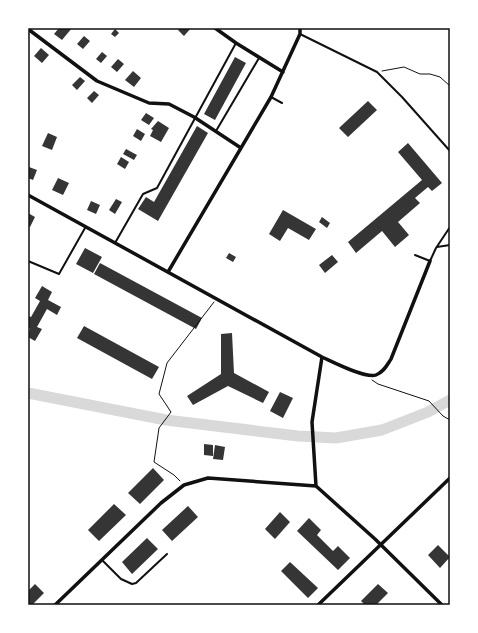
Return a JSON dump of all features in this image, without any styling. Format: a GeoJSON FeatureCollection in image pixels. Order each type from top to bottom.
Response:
{"type":"FeatureCollection","features":[{"type":"Feature","properties":{"kind":"street"},"geometry":{"type":"LineString","coordinates":[[216,28],[236,43],[283,72]]}},
{"type":"Feature","properties":{"kind":"street"},"geometry":{"type":"LineString","coordinates":[[168,272],[271,97],[300,34],[300,28]]}},
{"type":"Feature","properties":{"kind":"street"},"geometry":{"type":"LineString","coordinates":[[28,29],[97,81],[149,103],[169,104],[194,117],[241,148]]}},
{"type":"Feature","properties":{"kind":"street"},"geometry":{"type":"LineString","coordinates":[[28,195],[322,357],[366,375],[375,375],[385,370],[391,359],[430,261]]}},
{"type":"Feature","properties":{"kind":"street"},"geometry":{"type":"LineString","coordinates":[[316,486],[312,422],[322,357]]}},
{"type":"Feature","properties":{"kind":"street"},"geometry":{"type":"LineString","coordinates":[[55,605],[161,503],[184,485],[208,478],[316,486],[380,544],[442,605]]}},
{"type":"Feature","properties":{"kind":"street"},"geometry":{"type":"LineString","coordinates":[[318,605],[450,478]]}},
{"type":"Feature","properties":{"kind":"lane"},"geometry":{"type":"LineString","coordinates":[[300,34],[377,72],[402,97],[450,151]]}},
{"type":"Feature","properties":{"kind":"lane"},"geometry":{"type":"LineString","coordinates":[[115,243],[143,194],[157,188],[194,117],[236,43]]}},
{"type":"Feature","properties":{"kind":"lane"},"geometry":{"type":"LineString","coordinates":[[216,131],[259,58]]}},
{"type":"Feature","properties":{"kind":"lane"},"geometry":{"type":"LineString","coordinates":[[271,97],[282,103]]}},
{"type":"Feature","properties":{"kind":"lane"},"geometry":{"type":"LineString","coordinates":[[415,255],[430,261],[436,248],[450,227]]}},
{"type":"Feature","properties":{"kind":"lane"},"geometry":{"type":"LineString","coordinates":[[28,261],[60,274],[86,228]]}},
{"type":"Feature","properties":{"kind":"lane"},"geometry":{"type":"LineString","coordinates":[[436,248],[450,245]]}},
{"type":"Feature","properties":{"kind":"lane"},"geometry":{"type":"LineString","coordinates":[[102,560],[126,584],[132,584],[136,583],[167,554]]}},
{"type":"Feature","properties":{"kind":"path"},"geometry":{"type":"LineString","coordinates":[[377,72],[404,67],[420,74],[430,74],[440,77],[450,86]]}},
{"type":"Feature","properties":{"kind":"path"},"geometry":{"type":"LineString","coordinates":[[184,485],[174,475],[154,462],[159,428],[171,412],[159,394],[167,363],[217,299]]}},
{"type":"Feature","properties":{"kind":"path"},"geometry":{"type":"LineString","coordinates":[[366,375],[378,384],[429,401],[443,416],[450,420]]}},
{"type":"Feature","properties":{"kind":"building"},"geometry":{"type":"Polygon","coordinates":[[[59,28],[72,28],[62,40],[54,34],[59,28]]]}},
{"type":"Feature","properties":{"kind":"building"},"geometry":{"type":"Polygon","coordinates":[[[180,28],[191,28],[184,36],[178,30],[180,28]]]}},
{"type":"Feature","properties":{"kind":"building"},"geometry":{"type":"Polygon","coordinates":[[[115,29],[119,33],[115,37],[111,34],[115,29]]]}},
{"type":"Feature","properties":{"kind":"building"},"geometry":{"type":"Polygon","coordinates":[[[84,36],[90,41],[83,49],[77,44],[84,36]]]}},
{"type":"Feature","properties":{"kind":"building"},"geometry":{"type":"Polygon","coordinates":[[[41,48],[49,55],[42,63],[34,56],[41,48]]]}},
{"type":"Feature","properties":{"kind":"building"},"geometry":{"type":"Polygon","coordinates":[[[102,52],[107,56],[101,63],[96,59],[102,52]]]}},
{"type":"Feature","properties":{"kind":"building"},"geometry":{"type":"Polygon","coordinates":[[[235,57],[246,63],[215,120],[204,114],[235,57]]]}},
{"type":"Feature","properties":{"kind":"building"},"geometry":{"type":"Polygon","coordinates":[[[118,59],[124,64],[117,72],[111,67],[118,59]]]}},
{"type":"Feature","properties":{"kind":"building"},"geometry":{"type":"Polygon","coordinates":[[[133,71],[141,78],[134,87],[125,80],[133,71]]]}},
{"type":"Feature","properties":{"kind":"building"},"geometry":{"type":"Polygon","coordinates":[[[80,77],[85,81],[77,90],[72,85],[80,77]]]}},
{"type":"Feature","properties":{"kind":"building"},"geometry":{"type":"Polygon","coordinates":[[[94,91],[99,95],[92,103],[87,98],[94,91]]]}},
{"type":"Feature","properties":{"kind":"building"},"geometry":{"type":"Polygon","coordinates":[[[368,101],[377,110],[348,137],[339,128],[368,101]]]}},
{"type":"Feature","properties":{"kind":"building"},"geometry":{"type":"Polygon","coordinates":[[[146,113],[154,118],[149,125],[141,120],[146,113]]]}},
{"type":"Feature","properties":{"kind":"building"},"geometry":{"type":"Polygon","coordinates":[[[158,121],[169,128],[161,142],[150,136],[153,130],[151,129],[158,121]]]}},
{"type":"Feature","properties":{"kind":"building"},"geometry":{"type":"Polygon","coordinates":[[[197,126],[208,133],[158,221],[138,209],[146,197],[154,202],[197,126]]]}},
{"type":"Feature","properties":{"kind":"building"},"geometry":{"type":"Polygon","coordinates":[[[137,129],[145,134],[141,141],[133,136],[137,129]]]}},
{"type":"Feature","properties":{"kind":"building"},"geometry":{"type":"Polygon","coordinates":[[[48,133],[57,137],[52,150],[42,146],[48,133]]]}},
{"type":"Feature","properties":{"kind":"building"},"geometry":{"type":"Polygon","coordinates":[[[408,143],[442,183],[432,191],[428,187],[415,198],[420,203],[398,222],[409,235],[395,247],[382,231],[356,253],[348,242],[422,180],[398,152],[408,143]]]}},
{"type":"Feature","properties":{"kind":"building"},"geometry":{"type":"Polygon","coordinates":[[[126,149],[137,155],[134,160],[123,154],[126,149]]]}},
{"type":"Feature","properties":{"kind":"building"},"geometry":{"type":"Polygon","coordinates":[[[121,157],[129,162],[125,169],[117,164],[121,157]]]}},
{"type":"Feature","properties":{"kind":"building"},"geometry":{"type":"Polygon","coordinates":[[[29,167],[37,170],[33,180],[28,178],[29,167]]]}},
{"type":"Feature","properties":{"kind":"building"},"geometry":{"type":"Polygon","coordinates":[[[58,178],[69,183],[63,195],[52,190],[58,178]]]}},
{"type":"Feature","properties":{"kind":"building"},"geometry":{"type":"Polygon","coordinates":[[[116,199],[122,202],[115,214],[109,210],[116,199]]]}},
{"type":"Feature","properties":{"kind":"building"},"geometry":{"type":"Polygon","coordinates":[[[91,201],[100,205],[96,214],[87,210],[91,201]]]}},
{"type":"Feature","properties":{"kind":"building"},"geometry":{"type":"Polygon","coordinates":[[[283,210],[316,229],[309,240],[288,228],[280,241],[269,234],[283,210]]]}},
{"type":"Feature","properties":{"kind":"building"},"geometry":{"type":"Polygon","coordinates":[[[28,213],[35,217],[30,227],[28,226],[28,213]]]}},
{"type":"Feature","properties":{"kind":"building"},"geometry":{"type":"Polygon","coordinates":[[[322,217],[330,223],[327,228],[319,222],[322,217]]]}},
{"type":"Feature","properties":{"kind":"building"},"geometry":{"type":"Polygon","coordinates":[[[85,248],[102,257],[93,273],[76,264],[85,248]]]}},
{"type":"Feature","properties":{"kind":"building"},"geometry":{"type":"Polygon","coordinates":[[[229,253],[236,257],[233,262],[226,258],[229,253]]]}},
{"type":"Feature","properties":{"kind":"building"},"geometry":{"type":"Polygon","coordinates":[[[332,255],[338,262],[325,273],[319,265],[332,255]]]}},
{"type":"Feature","properties":{"kind":"building"},"geometry":{"type":"Polygon","coordinates":[[[100,263],[202,318],[196,329],[94,274],[100,263]]]}},
{"type":"Feature","properties":{"kind":"building"},"geometry":{"type":"Polygon","coordinates":[[[42,286],[52,292],[48,300],[61,307],[57,315],[47,309],[37,327],[42,329],[35,341],[28,337],[30,328],[28,327],[28,316],[31,317],[40,301],[35,298],[42,286]]]}},
{"type":"Feature","properties":{"kind":"building"},"geometry":{"type":"Polygon","coordinates":[[[84,326],[159,367],[152,379],[77,338],[84,326]]]}},
{"type":"Feature","properties":{"kind":"building"},"geometry":{"type":"Polygon","coordinates":[[[232,333],[234,373],[269,392],[263,403],[228,386],[193,405],[187,396],[221,374],[221,334],[232,333]]]}},
{"type":"Feature","properties":{"kind":"building"},"geometry":{"type":"Polygon","coordinates":[[[280,392],[293,398],[283,418],[270,411],[280,392]]]}},
{"type":"Feature","properties":{"kind":"building"},"geometry":{"type":"Polygon","coordinates":[[[204,444],[213,445],[213,456],[204,455],[204,444]]]}},
{"type":"Feature","properties":{"kind":"building"},"geometry":{"type":"Polygon","coordinates":[[[215,445],[225,447],[223,460],[213,459],[215,445]]]}},
{"type":"Feature","properties":{"kind":"building"},"geometry":{"type":"Polygon","coordinates":[[[153,468],[164,480],[140,504],[128,493],[153,468]]]}},
{"type":"Feature","properties":{"kind":"building"},"geometry":{"type":"Polygon","coordinates":[[[114,504],[126,515],[99,541],[88,530],[114,504]]]}},
{"type":"Feature","properties":{"kind":"building"},"geometry":{"type":"Polygon","coordinates":[[[188,506],[198,517],[172,541],[162,530],[188,506]]]}},
{"type":"Feature","properties":{"kind":"building"},"geometry":{"type":"Polygon","coordinates":[[[280,512],[290,522],[275,539],[265,529],[280,512]]]}},
{"type":"Feature","properties":{"kind":"building"},"geometry":{"type":"Polygon","coordinates":[[[309,518],[321,530],[317,535],[333,551],[338,546],[350,558],[338,570],[297,531],[309,518]]]}},
{"type":"Feature","properties":{"kind":"building"},"geometry":{"type":"Polygon","coordinates":[[[147,538],[158,549],[132,574],[122,562],[147,538]]]}},
{"type":"Feature","properties":{"kind":"building"},"geometry":{"type":"Polygon","coordinates":[[[438,545],[450,557],[440,568],[428,555],[438,545]]]}},
{"type":"Feature","properties":{"kind":"building"},"geometry":{"type":"Polygon","coordinates":[[[290,562],[318,588],[308,598],[281,571],[290,562]]]}},
{"type":"Feature","properties":{"kind":"building"},"geometry":{"type":"Polygon","coordinates":[[[35,584],[44,593],[32,605],[28,605],[28,591],[35,584]]]}},
{"type":"Feature","properties":{"kind":"building"},"geometry":{"type":"Polygon","coordinates":[[[378,584],[388,593],[376,605],[365,605],[361,601],[378,584]]]}},
{"type":"Feature","properties":{"kind":"waterway"},"geometry":{"type":"LineString","coordinates":[[28,393],[166,420],[298,436],[336,438],[382,430],[428,412],[450,400]]}}]}
